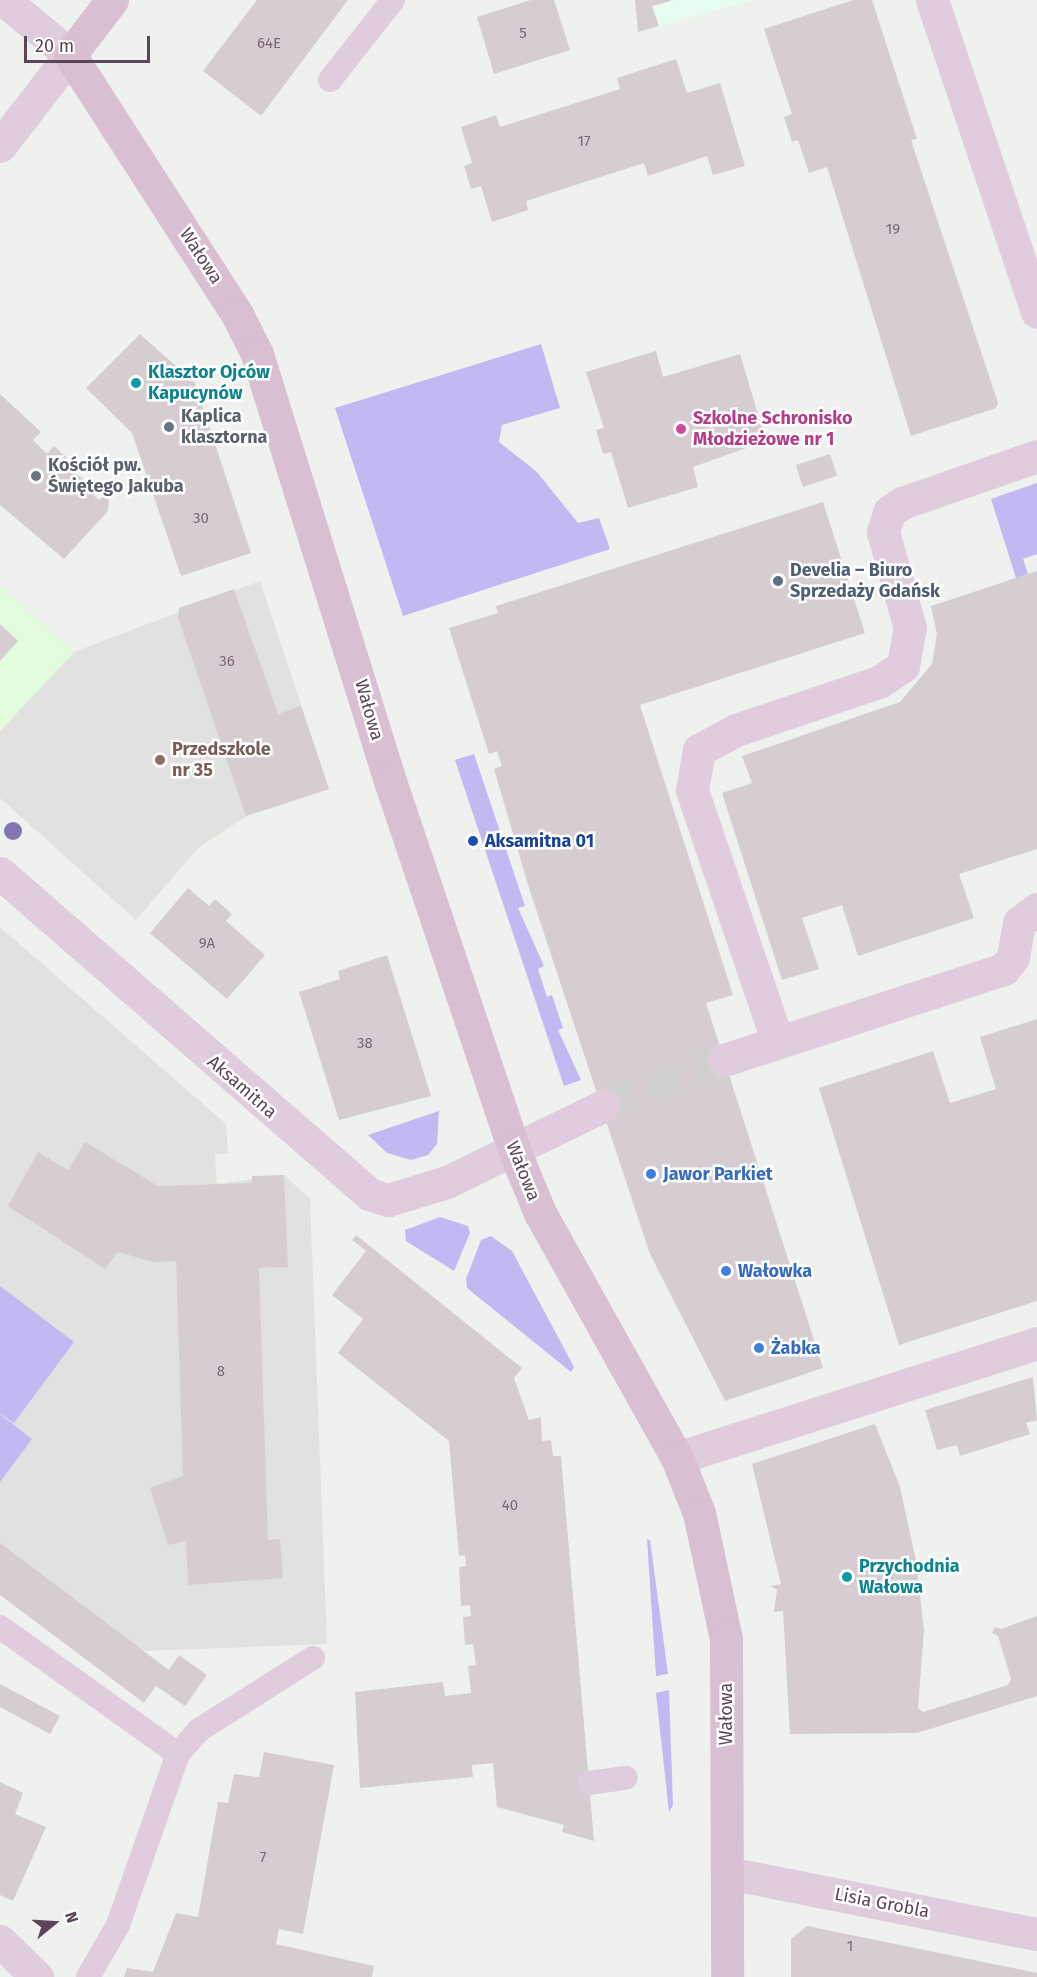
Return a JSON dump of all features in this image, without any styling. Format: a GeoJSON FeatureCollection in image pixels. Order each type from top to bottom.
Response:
{"type":"FeatureCollection","features":[{"type":"Feature","properties":{"kind":"street","name":"Wałowa"},"geometry":{"type":"LineString","coordinates":[[4,0],[70,55],[237,314],[257,354],[390,782],[514,1150],[540,1213],[677,1458],[699,1513],[721,1599],[728,1873],[727,1977]]}},
{"type":"Feature","properties":{"kind":"street"},"geometry":{"type":"LineString","coordinates":[[0,146],[112,0]]}},
{"type":"Feature","properties":{"kind":"street"},"geometry":{"type":"LineString","coordinates":[[932,0],[1037,312]]}},
{"type":"Feature","properties":{"kind":"street"},"geometry":{"type":"LineString","coordinates":[[777,1040],[692,790],[699,750],[736,730],[879,682],[903,666],[910,628],[883,532],[889,512],[902,503],[1037,456]]}},
{"type":"Feature","properties":{"kind":"street","name":"Aksamitna"},"geometry":{"type":"LineString","coordinates":[[0,873],[369,1194],[388,1200],[408,1196],[514,1150],[603,1106]]}},
{"type":"Feature","properties":{"kind":"street"},"geometry":{"type":"LineString","coordinates":[[724,1060],[777,1040],[1004,969],[1013,957],[1020,923],[1037,909]]}},
{"type":"Feature","properties":{"kind":"street"},"geometry":{"type":"LineString","coordinates":[[677,1458],[1037,1343]]}},
{"type":"Feature","properties":{"kind":"street","name":"Lisia Grobla"},"geometry":{"type":"LineString","coordinates":[[728,1873],[1037,1934]]}},
{"type":"Feature","properties":{"kind":"street"},"geometry":{"type":"LineString","coordinates":[[0,1941],[37,1977]]}},
{"type":"Feature","properties":{"kind":"lane"},"geometry":{"type":"LineString","coordinates":[[330,80],[393,0]]}},
{"type":"Feature","properties":{"kind":"lane"},"geometry":{"type":"LineString","coordinates":[[0,1627],[178,1754]]}},
{"type":"Feature","properties":{"kind":"lane"},"geometry":{"type":"LineString","coordinates":[[88,1977],[118,1925],[178,1754],[200,1730],[313,1658]]}},
{"type":"Feature","properties":{"kind":"lane"},"geometry":{"type":"LineString","coordinates":[[589,1783],[626,1778]]}},
{"type":"Feature","properties":{"kind":"shaded area"},"geometry":{"type":"Polygon","coordinates":[[[673,0],[754,0],[659,26],[652,6],[673,0]]]}},
{"type":"Feature","properties":{"kind":"shaded area"},"geometry":{"type":"Polygon","coordinates":[[[541,344],[560,408],[502,425],[499,442],[537,472],[578,523],[599,518],[610,549],[403,616],[335,408],[541,344]]]}},
{"type":"Feature","properties":{"kind":"shaded area"},"geometry":{"type":"Polygon","coordinates":[[[1037,483],[1037,554],[1023,559],[1028,574],[1016,578],[991,499],[1037,483]]]}},
{"type":"Feature","properties":{"kind":"shaded area","name":"Przedszkole nr 35"},"geometry":{"type":"Polygon","coordinates":[[[260,581],[329,789],[247,816],[198,848],[136,920],[0,798],[0,731],[74,652],[260,581]]]}},
{"type":"Feature","properties":{"kind":"shaded area"},"geometry":{"type":"Polygon","coordinates":[[[0,586],[74,652],[0,731],[0,586]]]}},
{"type":"Feature","properties":{"kind":"shaded area"},"geometry":{"type":"Polygon","coordinates":[[[474,754],[525,906],[518,908],[544,966],[538,969],[547,997],[552,995],[563,1028],[558,1030],[581,1080],[564,1086],[455,760],[474,754]]]}},
{"type":"Feature","properties":{"kind":"shaded area"},"geometry":{"type":"Polygon","coordinates":[[[0,927],[226,1124],[228,1153],[215,1154],[217,1184],[284,1175],[310,1199],[327,1644],[143,1651],[0,1543],[0,927]]]}},
{"type":"Feature","properties":{"kind":"shaded area"},"geometry":{"type":"Polygon","coordinates":[[[439,1111],[437,1144],[428,1155],[411,1160],[387,1153],[368,1135],[439,1111]]]}},
{"type":"Feature","properties":{"kind":"shaded area"},"geometry":{"type":"Polygon","coordinates":[[[440,1217],[468,1226],[470,1233],[454,1271],[406,1241],[405,1230],[440,1217]]]}},
{"type":"Feature","properties":{"kind":"shaded area"},"geometry":{"type":"Polygon","coordinates":[[[491,1236],[512,1251],[574,1367],[571,1372],[467,1288],[466,1279],[481,1240],[491,1236]]]}},
{"type":"Feature","properties":{"kind":"shaded area"},"geometry":{"type":"Polygon","coordinates":[[[0,1286],[74,1342],[14,1423],[0,1413],[0,1286]]]}},
{"type":"Feature","properties":{"kind":"shaded area"},"geometry":{"type":"Polygon","coordinates":[[[0,1414],[32,1439],[0,1482],[0,1414]]]}},
{"type":"Feature","properties":{"kind":"shaded area"},"geometry":{"type":"Polygon","coordinates":[[[647,1539],[650,1540],[668,1674],[656,1676],[647,1539]]]}},
{"type":"Feature","properties":{"kind":"shaded area"},"geometry":{"type":"Polygon","coordinates":[[[669,1690],[673,1805],[669,1812],[656,1693],[669,1690]]]}},
{"type":"Feature","properties":{"kind":"building"},"geometry":{"type":"Polygon","coordinates":[[[257,0],[348,0],[261,116],[203,71],[257,0]]]}},
{"type":"Feature","properties":{"kind":"building"},"geometry":{"type":"Polygon","coordinates":[[[531,0],[554,0],[570,50],[494,74],[477,17],[531,0]]]}},
{"type":"Feature","properties":{"kind":"building"},"geometry":{"type":"Polygon","coordinates":[[[635,0],[671,1],[652,6],[659,26],[638,32],[635,0]]]}},
{"type":"Feature","properties":{"kind":"building"},"geometry":{"type":"Polygon","coordinates":[[[853,0],[872,0],[917,139],[911,140],[998,403],[996,408],[911,436],[827,167],[809,173],[798,140],[792,142],[784,117],[792,114],[764,29],[853,0]]]}},
{"type":"Feature","properties":{"kind":"building"},"geometry":{"type":"Polygon","coordinates":[[[676,59],[687,93],[720,83],[745,166],[713,175],[707,156],[648,176],[644,163],[526,201],[528,210],[492,222],[481,186],[471,189],[464,166],[472,163],[461,127],[496,115],[500,127],[620,89],[617,78],[676,59]]]}},
{"type":"Feature","properties":{"kind":"building"},"geometry":{"type":"Polygon","coordinates":[[[140,334],[195,383],[251,553],[181,576],[132,433],[86,388],[140,334]]]}},
{"type":"Feature","properties":{"kind":"building","name":"Szkolne Schronisko Młodzieżowe nr 1"},"geometry":{"type":"Polygon","coordinates":[[[656,351],[663,377],[740,354],[766,441],[693,467],[698,487],[628,508],[611,452],[603,454],[596,430],[604,428],[586,372],[656,351]]]}},
{"type":"Feature","properties":{"kind":"building","name":"Kościół pw. Świętego Jakuba"},"geometry":{"type":"Polygon","coordinates":[[[0,394],[41,432],[33,440],[47,454],[54,446],[67,458],[61,465],[84,479],[80,483],[99,500],[104,496],[109,500],[108,511],[64,559],[0,505],[0,394]]]}},
{"type":"Feature","properties":{"kind":"building"},"geometry":{"type":"Polygon","coordinates":[[[830,454],[837,476],[803,487],[796,465],[830,454]]]}},
{"type":"Feature","properties":{"kind":"building"},"geometry":{"type":"Polygon","coordinates":[[[823,502],[865,633],[640,705],[733,995],[706,1003],[823,1368],[725,1401],[650,1254],[529,888],[494,769],[502,766],[497,751],[489,754],[449,628],[498,613],[496,606],[823,502]]]}},
{"type":"Feature","properties":{"kind":"building"},"geometry":{"type":"Polygon","coordinates":[[[1037,571],[1037,849],[959,874],[974,918],[858,956],[842,905],[802,918],[819,969],[782,980],[722,793],[752,783],[742,756],[900,702],[932,664],[937,634],[931,606],[1037,571]]]}},
{"type":"Feature","properties":{"kind":"building"},"geometry":{"type":"Polygon","coordinates":[[[234,589],[278,714],[301,706],[329,789],[246,816],[178,618],[179,608],[234,589]]]}},
{"type":"Feature","properties":{"kind":"building"},"geometry":{"type":"Polygon","coordinates":[[[0,624],[18,641],[0,661],[0,624]]]}},
{"type":"Feature","properties":{"kind":"building"},"geometry":{"type":"Polygon","coordinates":[[[188,888],[209,906],[215,899],[232,914],[226,921],[265,955],[227,999],[150,933],[188,888]]]}},
{"type":"Feature","properties":{"kind":"building"},"geometry":{"type":"Polygon","coordinates":[[[387,955],[431,1096],[339,1120],[299,992],[340,979],[338,971],[387,955]]]}},
{"type":"Feature","properties":{"kind":"building"},"geometry":{"type":"Polygon","coordinates":[[[1037,1019],[1037,1301],[899,1345],[819,1088],[933,1051],[950,1103],[996,1089],[980,1037],[1037,1019]]]}},
{"type":"Feature","properties":{"kind":"building"},"geometry":{"type":"Polygon","coordinates":[[[85,1142],[158,1186],[252,1183],[252,1176],[284,1175],[288,1267],[259,1268],[268,1540],[280,1539],[283,1578],[188,1585],[186,1541],[168,1545],[150,1488],[183,1476],[176,1261],[153,1262],[118,1252],[105,1269],[8,1206],[38,1152],[68,1170],[85,1142]]]}},
{"type":"Feature","properties":{"kind":"building"},"geometry":{"type":"Polygon","coordinates":[[[356,1235],[522,1368],[514,1378],[529,1420],[541,1417],[542,1441],[551,1440],[553,1456],[561,1456],[594,1841],[562,1832],[564,1825],[497,1807],[493,1763],[472,1765],[473,1777],[360,1788],[355,1692],[443,1682],[445,1696],[471,1693],[468,1666],[476,1665],[473,1644],[465,1645],[463,1617],[471,1616],[470,1605],[461,1606],[459,1567],[466,1566],[465,1555],[459,1556],[449,1441],[338,1353],[363,1319],[332,1295],[366,1251],[352,1240],[356,1235]]]}},
{"type":"Feature","properties":{"kind":"building"},"geometry":{"type":"Polygon","coordinates":[[[1033,1377],[1037,1420],[1026,1423],[1030,1434],[960,1456],[957,1445],[937,1450],[925,1410],[1033,1377]]]}},
{"type":"Feature","properties":{"kind":"building","name":"Przychodnia Wałowa"},"geometry":{"type":"Polygon","coordinates":[[[875,1424],[900,1487],[916,1561],[924,1630],[918,1708],[923,1712],[1008,1685],[1011,1679],[998,1636],[992,1633],[995,1627],[1001,1629],[1037,1616],[1037,1696],[917,1733],[790,1734],[783,1611],[774,1612],[777,1590],[770,1586],[781,1584],[752,1464],[875,1424]]]}},
{"type":"Feature","properties":{"kind":"building"},"geometry":{"type":"Polygon","coordinates":[[[0,1543],[169,1670],[179,1655],[207,1675],[185,1706],[156,1686],[144,1703],[0,1595],[0,1543]]]}},
{"type":"Feature","properties":{"kind":"building"},"geometry":{"type":"Polygon","coordinates":[[[0,1684],[60,1716],[50,1734],[0,1707],[0,1684]]]}},
{"type":"Feature","properties":{"kind":"building"},"geometry":{"type":"Polygon","coordinates":[[[264,1752],[334,1765],[303,1934],[279,1929],[276,1944],[374,1966],[372,1977],[124,1977],[127,1968],[153,1972],[176,1913],[198,1917],[218,1802],[228,1803],[234,1774],[259,1777],[264,1752]]]}},
{"type":"Feature","properties":{"kind":"building"},"geometry":{"type":"Polygon","coordinates":[[[0,1782],[23,1793],[15,1814],[46,1827],[13,1901],[0,1895],[0,1782]]]}},
{"type":"Feature","properties":{"kind":"building"},"geometry":{"type":"Polygon","coordinates":[[[807,1926],[1037,1973],[1037,1977],[791,1977],[791,1939],[807,1926]]]}},
{"type":"Feature","properties":{"kind":"tunnel"},"geometry":{"type":"LineString","coordinates":[[603,1106],[724,1060]]}},
{"type":"Feature","properties":{"kind":"place","name":"Klasztor Ojców Kapucynów"},"geometry":{"type":"Point","coordinates":[136,383]}},
{"type":"Feature","properties":{"kind":"place","name":"Kaplica klasztorna"},"geometry":{"type":"Point","coordinates":[169,427]}},
{"type":"Feature","properties":{"kind":"place","name":"Szkolne Schronisko Młodzieżowe nr 1"},"geometry":{"type":"Point","coordinates":[681,429]}},
{"type":"Feature","properties":{"kind":"place","name":"Kościół pw. Świętego Jakuba"},"geometry":{"type":"Point","coordinates":[36,476]}},
{"type":"Feature","properties":{"kind":"place","name":"Develia – Biuro Sprzedaży Gdańsk"},"geometry":{"type":"Point","coordinates":[778,581]}},
{"type":"Feature","properties":{"kind":"place","name":"Przedszkole nr 35"},"geometry":{"type":"Point","coordinates":[160,760]}},
{"type":"Feature","properties":{"kind":"place","name":"Aksamitna 01"},"geometry":{"type":"Point","coordinates":[473,841]}},
{"type":"Feature","properties":{"kind":"place","name":"Jawor Parkiet"},"geometry":{"type":"Point","coordinates":[651,1174]}},
{"type":"Feature","properties":{"kind":"place","name":"Wałowka"},"geometry":{"type":"Point","coordinates":[726,1271]}},
{"type":"Feature","properties":{"kind":"place","name":"Żabka"},"geometry":{"type":"Point","coordinates":[759,1348]}},
{"type":"Feature","properties":{"kind":"place","name":"Przychodnia Wałowa"},"geometry":{"type":"Point","coordinates":[847,1577]}}]}
